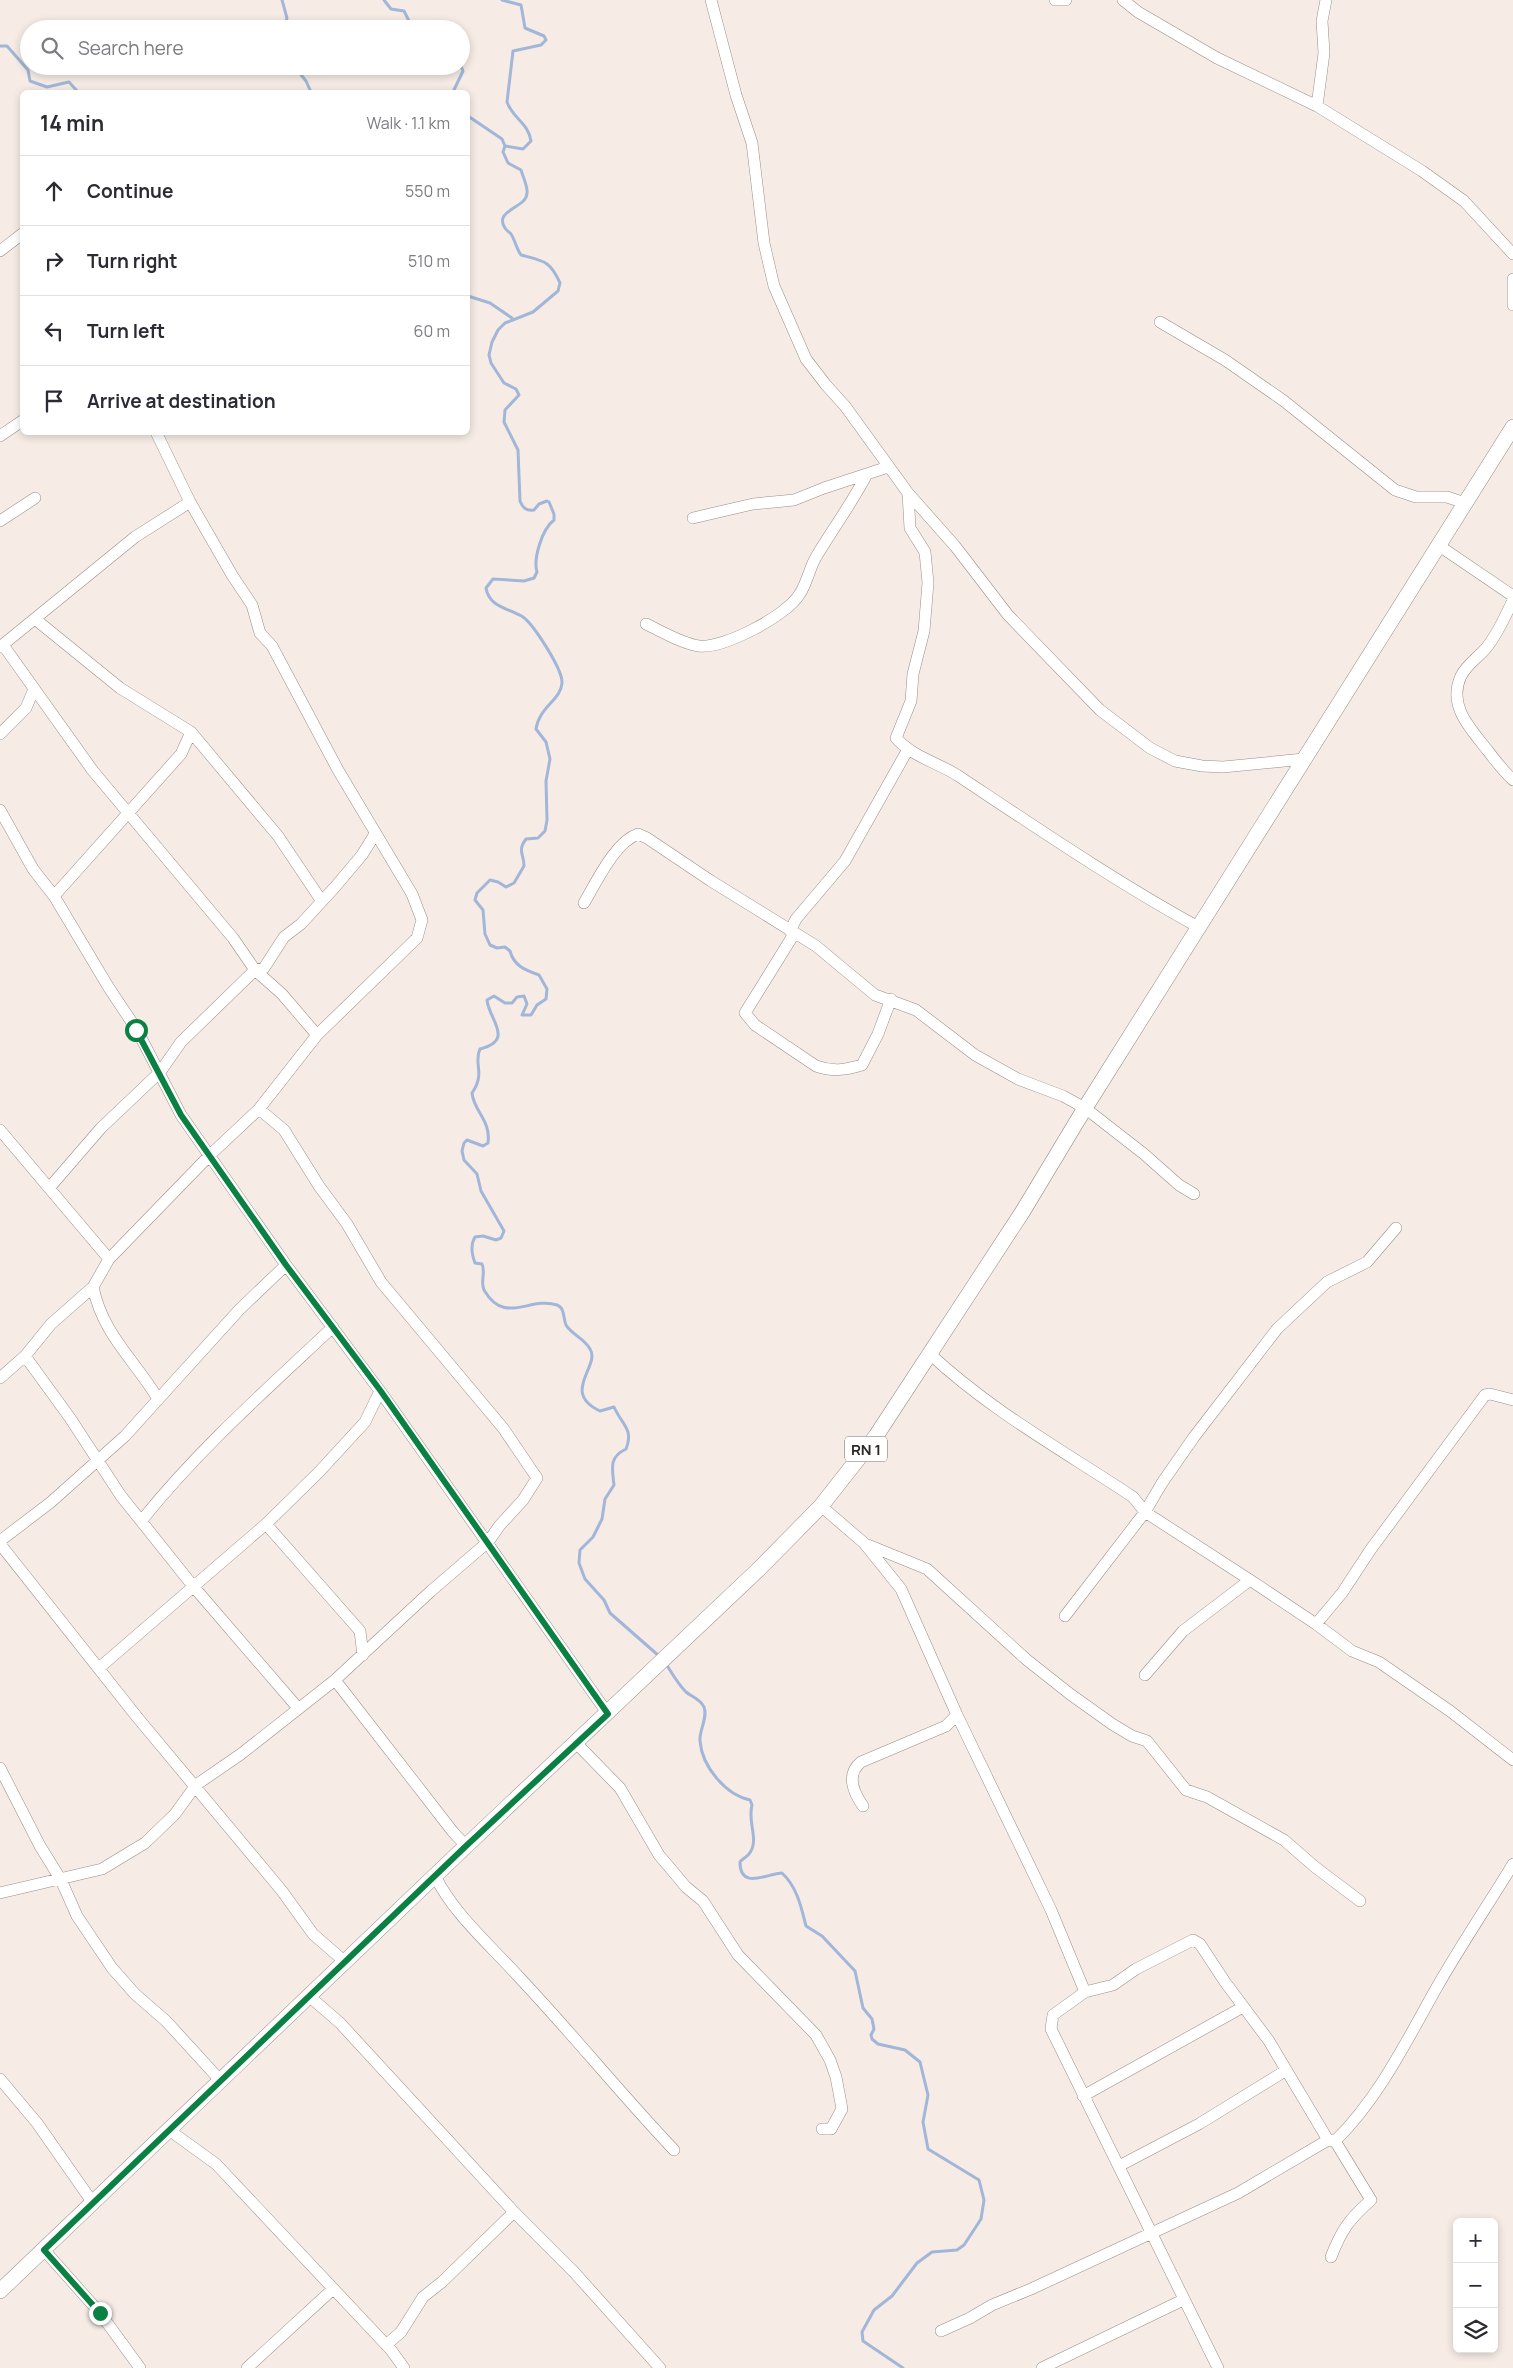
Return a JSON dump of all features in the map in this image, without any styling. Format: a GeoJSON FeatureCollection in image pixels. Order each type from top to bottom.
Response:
{"type":"FeatureCollection","features":[{"type":"Feature","properties":{"kind":"main road","name":"RN 1"},"geometry":{"type":"LineString","coordinates":[[0,2291],[466,1846],[608,1714],[759,1569],[821,1506],[876,1436],[1023,1211],[1085,1108],[1200,928],[1464,503],[1513,428]]}},
{"type":"Feature","properties":{"kind":"street"},"geometry":{"type":"LineString","coordinates":[[711,0],[736,95],[752,143],[764,243],[774,286],[806,358],[826,385],[845,406],[908,493],[955,546],[1008,615],[1100,710],[1150,748],[1175,761],[1202,766],[1222,767],[1304,759]]}},
{"type":"Feature","properties":{"kind":"street"},"geometry":{"type":"LineString","coordinates":[[1055,0],[1066,0]]}},
{"type":"Feature","properties":{"kind":"street"},"geometry":{"type":"LineString","coordinates":[[1123,0],[1138,12],[1217,58],[1316,106],[1422,171],[1464,201],[1513,254]]}},
{"type":"Feature","properties":{"kind":"street"},"geometry":{"type":"LineString","coordinates":[[1316,106],[1324,53],[1322,21],[1326,0]]}},
{"type":"Feature","properties":{"kind":"street"},"geometry":{"type":"LineString","coordinates":[[0,251],[20,236]]}},
{"type":"Feature","properties":{"kind":"street"},"geometry":{"type":"LineString","coordinates":[[1513,279],[1511,296],[1513,306]]}},
{"type":"Feature","properties":{"kind":"street"},"geometry":{"type":"LineString","coordinates":[[1160,322],[1225,360],[1284,401],[1395,490],[1416,497],[1447,497],[1464,503]]}},
{"type":"Feature","properties":{"kind":"street"},"geometry":{"type":"LineString","coordinates":[[0,436],[20,422]]}},
{"type":"Feature","properties":{"kind":"street"},"geometry":{"type":"LineString","coordinates":[[1,1375],[25,1356],[51,1324],[93,1287],[109,1259],[210,1155],[259,1108],[317,1036],[417,938],[422,920],[412,894],[375,834],[272,646],[260,633],[252,605],[232,575],[190,502],[157,435]]}},
{"type":"Feature","properties":{"kind":"street"},"geometry":{"type":"LineString","coordinates":[[693,518],[753,504],[794,500],[888,467]]}},
{"type":"Feature","properties":{"kind":"street"},"geometry":{"type":"LineString","coordinates":[[646,624],[681,640],[700,646],[717,645],[755,628],[784,610],[799,596],[815,558],[850,506],[866,476]]}},
{"type":"Feature","properties":{"kind":"street"},"geometry":{"type":"LineString","coordinates":[[908,493],[910,528],[925,552],[928,583],[924,632],[913,674],[911,701],[896,738],[907,751],[956,774],[1055,841],[1200,928]]}},
{"type":"Feature","properties":{"kind":"street"},"geometry":{"type":"LineString","coordinates":[[0,521],[35,498]]}},
{"type":"Feature","properties":{"kind":"street"},"geometry":{"type":"LineString","coordinates":[[190,502],[135,537],[1,646],[93,771],[233,938],[255,970],[282,994],[317,1036]]}},
{"type":"Feature","properties":{"kind":"street"},"geometry":{"type":"LineString","coordinates":[[1438,545],[1513,596]]}},
{"type":"Feature","properties":{"kind":"street"},"geometry":{"type":"LineString","coordinates":[[1513,600],[1501,626],[1486,649],[1461,675],[1458,687],[1460,712],[1466,726],[1503,771],[1513,780]]}},
{"type":"Feature","properties":{"kind":"street"},"geometry":{"type":"LineString","coordinates":[[35,619],[120,688],[191,732],[278,836],[321,900]]}},
{"type":"Feature","properties":{"kind":"street"},"geometry":{"type":"LineString","coordinates":[[0,734],[26,708],[34,689]]}},
{"type":"Feature","properties":{"kind":"street"},"geometry":{"type":"LineString","coordinates":[[54,896],[128,811],[181,754],[191,732]]}},
{"type":"Feature","properties":{"kind":"street"},"geometry":{"type":"LineString","coordinates":[[891,999],[862,1065],[842,1071],[827,1070],[816,1066],[754,1025],[745,1013],[792,933],[796,919],[845,861],[907,751]]}},
{"type":"Feature","properties":{"kind":"street"},"geometry":{"type":"LineString","coordinates":[[0,810],[33,869],[54,896],[160,1072],[181,1115],[286,1265],[380,1390],[608,1714]]}},
{"type":"Feature","properties":{"kind":"street"},"geometry":{"type":"LineString","coordinates":[[50,1187],[101,1128],[160,1072],[182,1042],[255,970],[264,968],[284,938],[301,924],[362,855],[375,834]]}},
{"type":"Feature","properties":{"kind":"street"},"geometry":{"type":"LineString","coordinates":[[584,902],[613,855],[628,838],[638,834],[673,854],[711,882],[792,933],[816,946],[875,994],[916,1010],[975,1055],[1018,1079],[1063,1096],[1085,1108],[1144,1154],[1179,1185],[1194,1194]]}},
{"type":"Feature","properties":{"kind":"street"},"geometry":{"type":"LineString","coordinates":[[0,1893],[102,1869],[145,1843],[174,1814],[196,1785],[241,1754],[335,1680],[431,1591],[488,1542],[500,1524],[530,1490],[537,1478],[503,1428],[381,1282],[347,1224],[319,1186],[284,1130],[259,1108]]}},
{"type":"Feature","properties":{"kind":"street"},"geometry":{"type":"LineString","coordinates":[[0,1130],[109,1259]]}},
{"type":"Feature","properties":{"kind":"street"},"geometry":{"type":"LineString","coordinates":[[1064,1616],[1145,1512],[1162,1483],[1194,1437],[1277,1329],[1327,1282],[1366,1262],[1396,1228]]}},
{"type":"Feature","properties":{"kind":"street"},"geometry":{"type":"LineString","coordinates":[[286,1265],[239,1310],[197,1359],[125,1436],[98,1462],[0,1543],[137,1717],[196,1785],[233,1833],[282,1891],[313,1934],[345,1962]]}},
{"type":"Feature","properties":{"kind":"street"},"geometry":{"type":"LineString","coordinates":[[93,1287],[98,1308],[107,1328],[158,1399]]}},
{"type":"Feature","properties":{"kind":"street"},"geometry":{"type":"LineString","coordinates":[[142,1520],[170,1485],[227,1426],[333,1327]]}},
{"type":"Feature","properties":{"kind":"street"},"geometry":{"type":"LineString","coordinates":[[930,1354],[1000,1411],[1133,1497],[1145,1512],[1316,1624],[1352,1651],[1380,1662],[1450,1710],[1513,1760]]}},
{"type":"Feature","properties":{"kind":"street"},"geometry":{"type":"LineString","coordinates":[[25,1356],[70,1418],[121,1496],[193,1586],[298,1708]]}},
{"type":"Feature","properties":{"kind":"street"},"geometry":{"type":"LineString","coordinates":[[99,1668],[266,1524],[365,1422],[380,1390]]}},
{"type":"Feature","properties":{"kind":"street"},"geometry":{"type":"LineString","coordinates":[[1316,1624],[1342,1593],[1371,1549],[1485,1395],[1490,1394],[1513,1400]]}},
{"type":"Feature","properties":{"kind":"street"},"geometry":{"type":"LineString","coordinates":[[821,1506],[864,1543],[901,1589],[1028,1862],[1085,1992]]}},
{"type":"Feature","properties":{"kind":"street"},"geometry":{"type":"LineString","coordinates":[[266,1524],[360,1631],[363,1655]]}},
{"type":"Feature","properties":{"kind":"street"},"geometry":{"type":"LineString","coordinates":[[864,1543],[927,1569],[1027,1660],[1070,1694],[1112,1724],[1132,1736],[1148,1741],[1186,1790],[1207,1797],[1284,1840],[1315,1867],[1360,1901]]}},
{"type":"Feature","properties":{"kind":"street"},"geometry":{"type":"LineString","coordinates":[[1145,1674],[1183,1631],[1250,1580]]}},
{"type":"Feature","properties":{"kind":"street"},"geometry":{"type":"LineString","coordinates":[[335,1680],[453,1832],[466,1846]]}},
{"type":"Feature","properties":{"kind":"street"},"geometry":{"type":"LineString","coordinates":[[863,1806],[856,1796],[852,1778],[854,1768],[861,1762],[946,1726],[958,1715]]}},
{"type":"Feature","properties":{"kind":"street"},"geometry":{"type":"LineString","coordinates":[[576,1743],[620,1788],[659,1855],[686,1887],[703,1901],[738,1955],[816,2035],[833,2068],[842,2109],[831,2129],[822,2129]]}},
{"type":"Feature","properties":{"kind":"street"},"geometry":{"type":"LineString","coordinates":[[0,1768],[40,1846],[61,1880],[77,1916],[112,1968],[135,1994],[166,2021],[220,2080]]}},
{"type":"Feature","properties":{"kind":"street"},"geometry":{"type":"LineString","coordinates":[[941,2331],[970,2318],[992,2304],[1031,2289],[1238,2193],[1331,2141],[1354,2121],[1406,2044],[1436,1987],[1513,1864]]}},
{"type":"Feature","properties":{"kind":"street"},"geometry":{"type":"LineString","coordinates":[[435,1876],[444,1895],[483,1940],[517,1975],[674,2150]]}},
{"type":"Feature","properties":{"kind":"street"},"geometry":{"type":"LineString","coordinates":[[1218,2368],[1050,2029],[1053,2014],[1085,1992],[1113,1985],[1136,1969],[1193,1940],[1200,1944],[1269,2041],[1285,2071],[1371,2200],[1354,2214],[1340,2232],[1331,2257]]}},
{"type":"Feature","properties":{"kind":"street"},"geometry":{"type":"LineString","coordinates":[[309,1996],[340,2023],[514,2212],[574,2272],[660,2368]]}},
{"type":"Feature","properties":{"kind":"street"},"geometry":{"type":"LineString","coordinates":[[1083,2096],[1243,2007]]}},
{"type":"Feature","properties":{"kind":"street"},"geometry":{"type":"LineString","coordinates":[[1119,2166],[1199,2124],[1285,2071]]}},
{"type":"Feature","properties":{"kind":"street"},"geometry":{"type":"LineString","coordinates":[[0,2078],[37,2123],[93,2203]]}},
{"type":"Feature","properties":{"kind":"street"},"geometry":{"type":"LineString","coordinates":[[168,2130],[216,2164],[386,2345],[404,2368]]}},
{"type":"Feature","properties":{"kind":"street"},"geometry":{"type":"LineString","coordinates":[[386,2345],[401,2332],[423,2297],[442,2282],[498,2225],[514,2212]]}},
{"type":"Feature","properties":{"kind":"street"},"geometry":{"type":"LineString","coordinates":[[44,2250],[100,2313],[140,2368]]}},
{"type":"Feature","properties":{"kind":"street"},"geometry":{"type":"LineString","coordinates":[[248,2368],[333,2289]]}},
{"type":"Feature","properties":{"kind":"street"},"geometry":{"type":"LineString","coordinates":[[1042,2368],[1183,2300]]}},
{"type":"Feature","properties":{"kind":"waterway"},"geometry":{"type":"LineString","coordinates":[[282,0],[286,20]]}},
{"type":"Feature","properties":{"kind":"waterway"},"geometry":{"type":"LineString","coordinates":[[384,0],[391,9],[404,11],[408,20]]}},
{"type":"Feature","properties":{"kind":"waterway"},"geometry":{"type":"LineString","coordinates":[[502,0],[521,5],[525,28],[544,36],[546,40],[541,45],[513,51],[507,102],[513,113],[527,129],[531,141],[523,149],[505,146]]}},
{"type":"Feature","properties":{"kind":"waterway"},"geometry":{"type":"LineString","coordinates":[[0,46],[7,46],[20,61]]}},
{"type":"Feature","properties":{"kind":"waterway"},"geometry":{"type":"LineString","coordinates":[[29,75],[30,81],[47,87],[69,82],[76,90]]}},
{"type":"Feature","properties":{"kind":"waterway"},"geometry":{"type":"LineString","coordinates":[[301,75],[310,90]]}},
{"type":"Feature","properties":{"kind":"waterway"},"geometry":{"type":"LineString","coordinates":[[454,90],[461,75]]}},
{"type":"Feature","properties":{"kind":"waterway"},"geometry":{"type":"LineString","coordinates":[[470,117],[502,139],[505,146],[503,152],[508,163],[521,170],[525,182],[526,198],[503,217],[502,222],[505,228],[514,239],[521,255],[545,263],[553,270],[560,283],[558,291],[533,312],[505,323],[498,330],[492,342],[489,355],[491,363],[504,383],[516,389],[519,395],[505,410],[504,422],[518,450],[520,501],[522,506],[529,510],[534,510],[539,504],[549,502],[554,514],[554,520],[542,537],[537,552],[537,572],[534,578],[524,581],[493,579],[486,588],[495,603],[523,617],[534,629],[558,668],[562,683],[558,694],[541,715],[536,729],[546,742],[550,759],[546,781],[547,820],[545,831],[538,838],[526,839],[523,843],[521,850],[524,866],[514,883],[506,887],[490,880],[477,893],[475,900],[483,910],[485,934],[490,945],[497,948],[505,947],[510,951],[517,964],[539,975],[547,989],[546,999],[537,1005],[531,1015],[522,1015],[527,1004],[524,996],[517,997],[512,1003],[505,1003],[494,996],[487,1000],[498,1035],[496,1040],[490,1045],[480,1049],[478,1054],[478,1080],[472,1093],[473,1100],[487,1128],[488,1143],[483,1146],[467,1140],[462,1151],[464,1160],[477,1174],[481,1191],[504,1231],[501,1238],[496,1240],[483,1236],[475,1237],[472,1243],[472,1253],[475,1263],[482,1264],[483,1287],[492,1301],[500,1306],[509,1308],[547,1303],[560,1306],[568,1328],[585,1342],[590,1349],[591,1363],[584,1379],[583,1396],[589,1404],[600,1411],[614,1407],[626,1427],[629,1437],[626,1449],[614,1459],[612,1468],[614,1485],[605,1499],[602,1519],[593,1537],[580,1550],[579,1563],[585,1579],[604,1600],[610,1613],[659,1656]]}},
{"type":"Feature","properties":{"kind":"waterway"},"geometry":{"type":"LineString","coordinates":[[470,297],[490,303],[512,318]]}},
{"type":"Feature","properties":{"kind":"waterway"},"geometry":{"type":"LineString","coordinates":[[668,1667],[683,1689],[704,1707],[705,1715],[700,1741],[710,1770],[724,1786],[741,1797],[750,1800],[752,1805],[753,1843],[749,1854],[740,1862],[741,1871],[750,1878],[782,1873],[787,1878],[798,1897],[806,1926],[822,1936],[855,1971],[863,2008],[872,2019],[874,2029],[871,2035],[872,2039],[878,2044],[905,2050],[920,2062],[928,2095],[923,2122],[928,2149],[979,2180],[984,2200],[981,2219],[964,2245],[957,2250],[932,2252],[917,2263],[892,2296],[874,2310],[862,2332],[863,2341],[903,2368]]}},
{"type":"Feature","properties":{"kind":"route"},"geometry":{"type":"LineString","coordinates":[[100,2313],[44,2250],[466,1846],[608,1714],[380,1390],[286,1265],[181,1115],[160,1072],[136,1030]]}}]}
